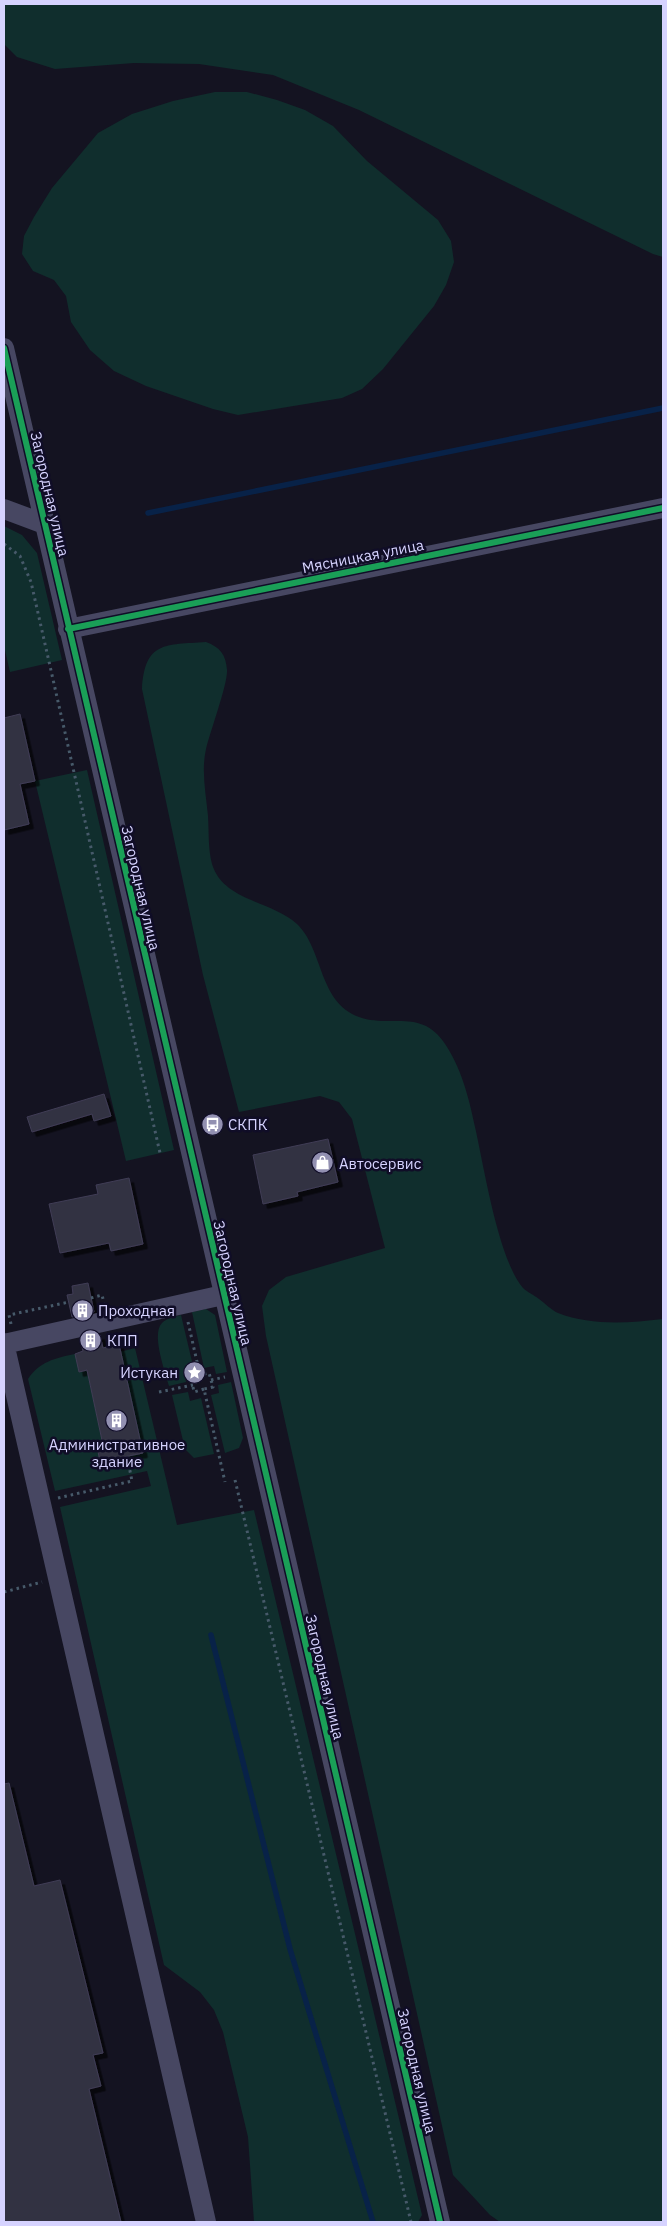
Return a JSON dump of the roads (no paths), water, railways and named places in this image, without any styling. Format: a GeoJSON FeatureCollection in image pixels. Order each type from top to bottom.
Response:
{"type":"FeatureCollection","features":[{"type":"Feature","properties":{"kind":"street","name":"Загородная улица"},"geometry":{"type":"LineString","coordinates":[[4,348],[440,2222]]}},
{"type":"Feature","properties":{"kind":"street","name":"Мясницкая улица"},"geometry":{"type":"LineString","coordinates":[[68,629],[663,508]]}},
{"type":"Feature","properties":{"kind":"street"},"geometry":{"type":"LineString","coordinates":[[4,509],[44,524]]}},
{"type":"Feature","properties":{"kind":"street"},"geometry":{"type":"LineString","coordinates":[[206,2222],[4,1343],[223,1295]]}},
{"type":"Feature","properties":{"kind":"waterway"},"geometry":{"type":"LineString","coordinates":[[148,513],[663,408]]}},
{"type":"Feature","properties":{"kind":"waterway"},"geometry":{"type":"LineString","coordinates":[[211,1635],[290,1949],[373,2222]]}},
{"type":"Feature","properties":{"kind":"place","name":"СКПК"},"geometry":{"type":"Point","coordinates":[212,1124]}},
{"type":"Feature","properties":{"kind":"place","name":"Автосервис"},"geometry":{"type":"Point","coordinates":[323,1163]}},
{"type":"Feature","properties":{"kind":"place","name":"Проходная"},"geometry":{"type":"Point","coordinates":[82,1310]}},
{"type":"Feature","properties":{"kind":"place","name":"КПП"},"geometry":{"type":"Point","coordinates":[91,1340]}},
{"type":"Feature","properties":{"kind":"place","name":"Истукан"},"geometry":{"type":"Point","coordinates":[194,1372]}},
{"type":"Feature","properties":{"kind":"place","name":"Административное здание"},"geometry":{"type":"Point","coordinates":[117,1421]}}]}
